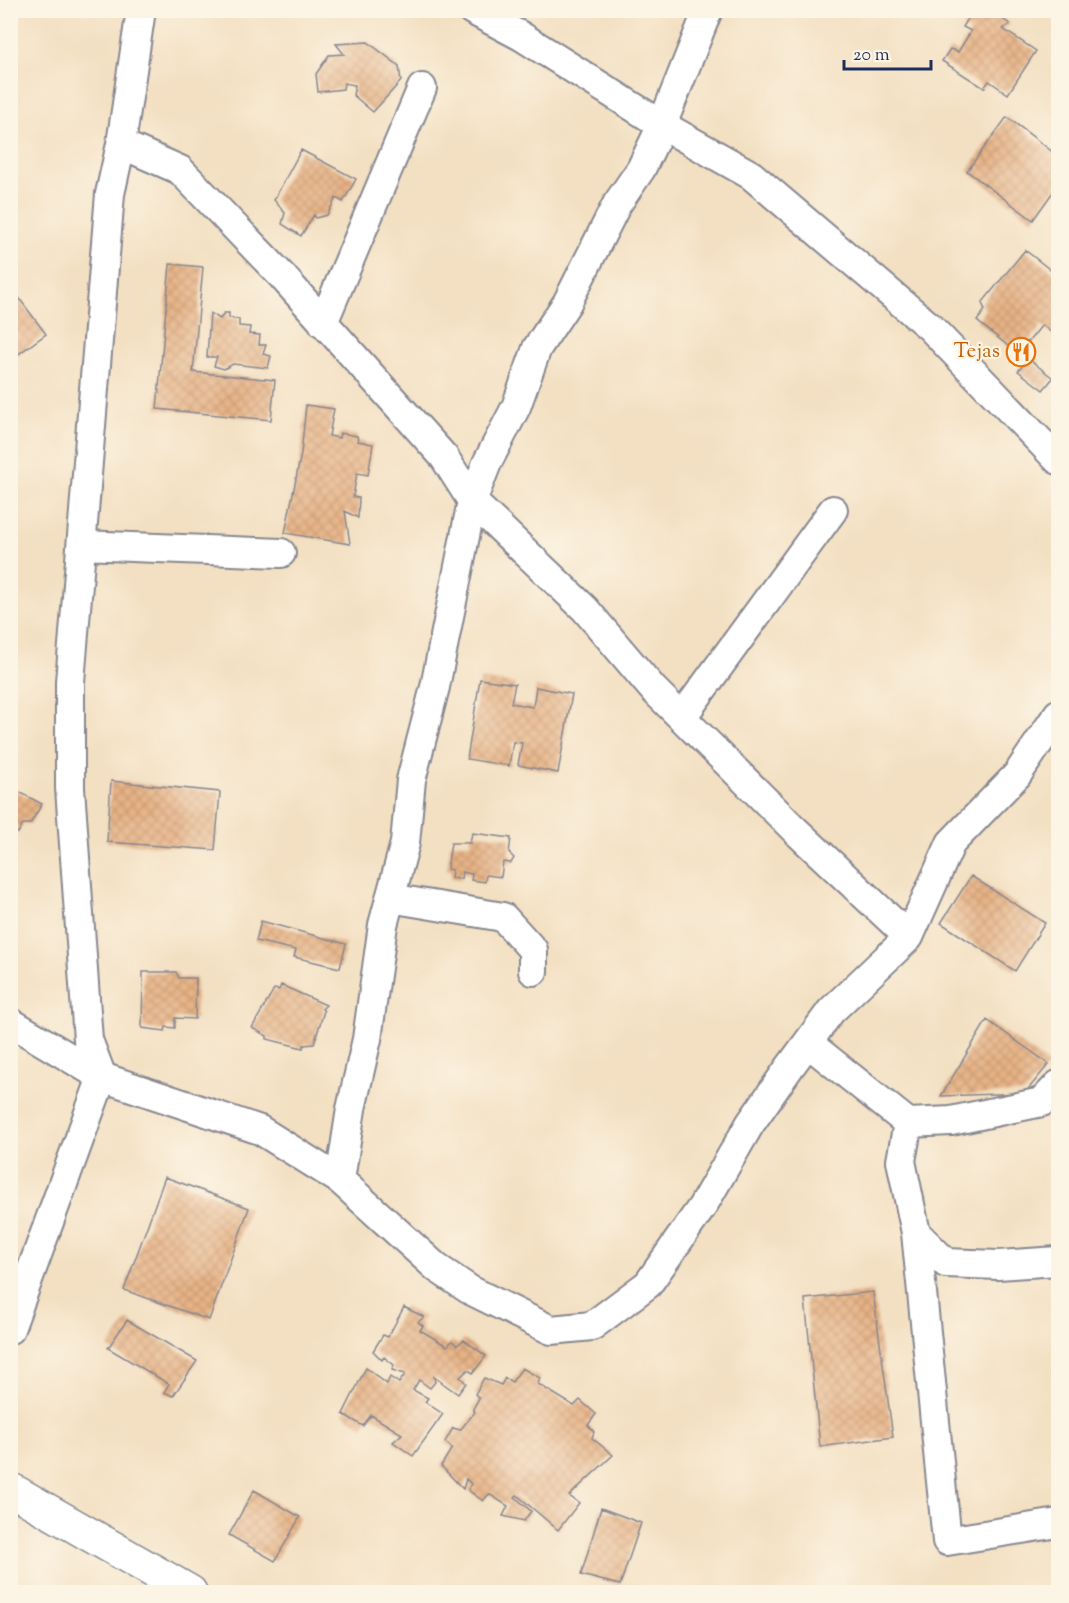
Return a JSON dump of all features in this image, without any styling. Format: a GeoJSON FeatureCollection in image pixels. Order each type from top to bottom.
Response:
{"type":"FeatureCollection","features":[{"type":"Feature","properties":{"kind":"main road"},"geometry":{"type":"LineString","coordinates":[[10,1489],[190,1593]]}},
{"type":"Feature","properties":{"kind":"street"},"geometry":{"type":"LineString","coordinates":[[10,1329],[102,1077],[88,1040],[70,788],[70,682],[109,206],[122,144],[141,10]]}},
{"type":"Feature","properties":{"kind":"street"},"geometry":{"type":"LineString","coordinates":[[472,10],[521,36],[662,125],[751,175],[842,249],[930,327],[1059,460]]}},
{"type":"Feature","properties":{"kind":"street"},"geometry":{"type":"LineString","coordinates":[[340,1180],[351,1109],[367,1039],[383,925],[405,843],[411,780],[435,687],[472,501],[487,463],[516,407],[537,348],[567,303],[662,125],[708,10]]}},
{"type":"Feature","properties":{"kind":"street"},"geometry":{"type":"LineString","coordinates":[[323,323],[422,88]]}},
{"type":"Feature","properties":{"kind":"street"},"geometry":{"type":"LineString","coordinates":[[122,144],[180,170],[444,457],[472,501],[585,609],[653,689],[795,830],[909,937]]}},
{"type":"Feature","properties":{"kind":"street"},"geometry":{"type":"LineString","coordinates":[[682,717],[833,510]]}},
{"type":"Feature","properties":{"kind":"street"},"geometry":{"type":"LineString","coordinates":[[82,545],[281,553]]}},
{"type":"Feature","properties":{"kind":"street"},"geometry":{"type":"LineString","coordinates":[[10,1022],[102,1077],[260,1130],[340,1180],[437,1268],[470,1290],[551,1330],[592,1326],[648,1284],[702,1207],[750,1124],[831,1011],[909,937],[951,843],[1017,775],[1059,714]]}},
{"type":"Feature","properties":{"kind":"street"},"geometry":{"type":"LineString","coordinates":[[390,898],[503,917],[533,950],[533,971]]}},
{"type":"Feature","properties":{"kind":"street"},"geometry":{"type":"LineString","coordinates":[[808,1043],[908,1123],[951,1122],[1042,1102],[1059,1085]]}},
{"type":"Feature","properties":{"kind":"street"},"geometry":{"type":"LineString","coordinates":[[908,1123],[901,1161],[916,1233],[947,1541],[1059,1523]]}},
{"type":"Feature","properties":{"kind":"street"},"geometry":{"type":"LineString","coordinates":[[916,1233],[946,1263],[999,1265],[1059,1261]]}},
{"type":"Feature","properties":{"kind":"building"},"geometry":{"type":"Polygon","coordinates":[[[973,10],[989,10],[1010,24],[1003,29],[1036,51],[1008,94],[989,81],[984,88],[942,61],[950,49],[958,52],[971,31],[963,27],[973,10]]]}},
{"type":"Feature","properties":{"kind":"building"},"geometry":{"type":"Polygon","coordinates":[[[368,42],[399,66],[401,81],[373,112],[353,95],[355,85],[344,83],[343,89],[318,92],[316,74],[329,55],[344,54],[336,44],[368,42]]]}},
{"type":"Feature","properties":{"kind":"building"},"geometry":{"type":"Polygon","coordinates":[[[1007,117],[1058,156],[1058,185],[1033,220],[967,171],[1007,117]]]}},
{"type":"Feature","properties":{"kind":"building"},"geometry":{"type":"Polygon","coordinates":[[[301,150],[356,179],[343,202],[336,198],[327,215],[316,218],[314,215],[301,236],[282,224],[285,213],[274,200],[301,150]]]}},
{"type":"Feature","properties":{"kind":"building"},"geometry":{"type":"Polygon","coordinates":[[[1025,250],[1058,276],[1055,285],[1058,288],[1058,324],[1052,333],[1042,325],[1020,352],[1053,378],[1043,390],[1018,371],[1027,361],[977,321],[985,310],[982,303],[1025,250]]]}},
{"type":"Feature","properties":{"kind":"building"},"geometry":{"type":"Polygon","coordinates":[[[170,264],[203,267],[193,372],[275,380],[271,420],[157,409],[170,264]]]}},
{"type":"Feature","properties":{"kind":"building"},"geometry":{"type":"Polygon","coordinates":[[[10,286],[46,334],[10,360],[10,286]]]}},
{"type":"Feature","properties":{"kind":"building"},"geometry":{"type":"Polygon","coordinates":[[[210,313],[220,319],[224,313],[229,313],[229,318],[239,319],[239,326],[250,327],[249,334],[260,335],[259,345],[266,345],[263,354],[271,356],[268,368],[233,364],[224,369],[214,366],[217,357],[207,357],[210,313]]]}},
{"type":"Feature","properties":{"kind":"building"},"geometry":{"type":"Polygon","coordinates":[[[306,405],[334,409],[329,436],[339,438],[340,433],[357,436],[358,441],[373,444],[368,475],[357,473],[353,497],[359,498],[358,518],[345,511],[350,544],[285,533],[301,454],[306,405]]]}},
{"type":"Feature","properties":{"kind":"building"},"geometry":{"type":"Polygon","coordinates":[[[480,679],[515,684],[511,703],[533,707],[536,687],[572,694],[558,773],[518,765],[522,743],[513,742],[509,766],[467,759],[480,679]]]}},
{"type":"Feature","properties":{"kind":"building"},"geometry":{"type":"Polygon","coordinates":[[[111,781],[220,792],[215,850],[107,842],[111,781]]]}},
{"type":"Feature","properties":{"kind":"building"},"geometry":{"type":"Polygon","coordinates":[[[10,787],[42,804],[30,824],[23,824],[18,833],[10,829],[10,787]]]}},
{"type":"Feature","properties":{"kind":"building"},"geometry":{"type":"Polygon","coordinates":[[[472,833],[511,838],[509,853],[514,858],[511,863],[503,862],[501,877],[486,875],[485,882],[471,880],[472,874],[462,872],[461,879],[451,878],[452,870],[447,869],[451,843],[470,843],[472,833]]]}},
{"type":"Feature","properties":{"kind":"building"},"geometry":{"type":"Polygon","coordinates":[[[971,876],[1045,923],[1015,971],[941,923],[971,876]]]}},
{"type":"Feature","properties":{"kind":"building"},"geometry":{"type":"Polygon","coordinates":[[[261,921],[346,944],[340,968],[294,957],[296,950],[256,941],[261,921]]]}},
{"type":"Feature","properties":{"kind":"building"},"geometry":{"type":"Polygon","coordinates":[[[143,972],[176,972],[179,978],[196,978],[195,1019],[175,1018],[175,1028],[166,1027],[165,1031],[142,1028],[143,972]]]}},
{"type":"Feature","properties":{"kind":"building"},"geometry":{"type":"Polygon","coordinates":[[[281,985],[326,1005],[322,1009],[324,1011],[314,1044],[304,1045],[303,1048],[267,1039],[267,1036],[252,1028],[274,989],[279,990],[281,985]]]}},
{"type":"Feature","properties":{"kind":"building"},"geometry":{"type":"Polygon","coordinates":[[[987,1020],[1049,1064],[1025,1093],[941,1096],[987,1020]]]}},
{"type":"Feature","properties":{"kind":"building"},"geometry":{"type":"Polygon","coordinates":[[[165,1177],[249,1208],[209,1320],[124,1290],[165,1177]]]}},
{"type":"Feature","properties":{"kind":"building"},"geometry":{"type":"Polygon","coordinates":[[[873,1292],[893,1437],[820,1447],[805,1299],[873,1292]]]}},
{"type":"Feature","properties":{"kind":"building"},"geometry":{"type":"Polygon","coordinates":[[[404,1307],[424,1317],[418,1322],[423,1326],[420,1330],[447,1346],[452,1341],[457,1345],[464,1340],[486,1356],[473,1373],[468,1370],[460,1377],[466,1383],[458,1394],[434,1377],[435,1382],[430,1388],[419,1380],[413,1390],[428,1398],[425,1402],[443,1414],[413,1456],[393,1442],[402,1434],[371,1415],[363,1426],[343,1414],[366,1368],[387,1384],[390,1377],[399,1383],[405,1374],[392,1370],[394,1365],[384,1357],[382,1360],[373,1351],[383,1335],[388,1337],[404,1307]]]}},
{"type":"Feature","properties":{"kind":"building"},"geometry":{"type":"Polygon","coordinates":[[[127,1320],[197,1361],[173,1396],[164,1392],[169,1384],[108,1348],[127,1320]]]}},
{"type":"Feature","properties":{"kind":"building"},"geometry":{"type":"Polygon","coordinates":[[[522,1368],[540,1378],[538,1384],[574,1406],[580,1400],[596,1414],[588,1425],[594,1432],[592,1438],[613,1455],[569,1496],[579,1503],[558,1530],[517,1495],[515,1497],[531,1511],[524,1521],[503,1516],[508,1506],[489,1494],[483,1501],[468,1490],[471,1484],[466,1479],[463,1489],[441,1466],[452,1448],[445,1442],[453,1428],[460,1430],[475,1412],[473,1409],[479,1398],[475,1394],[484,1378],[501,1385],[505,1378],[512,1382],[522,1368]]]}},
{"type":"Feature","properties":{"kind":"building"},"geometry":{"type":"Polygon","coordinates":[[[254,1490],[300,1517],[275,1561],[229,1535],[254,1490]]]}},
{"type":"Feature","properties":{"kind":"building"},"geometry":{"type":"Polygon","coordinates":[[[601,1508],[641,1523],[620,1585],[581,1575],[601,1508]]]}},
{"type":"Feature","properties":{"kind":"place","name":"Tejas"},"geometry":{"type":"Point","coordinates":[1021,352]}}]}
